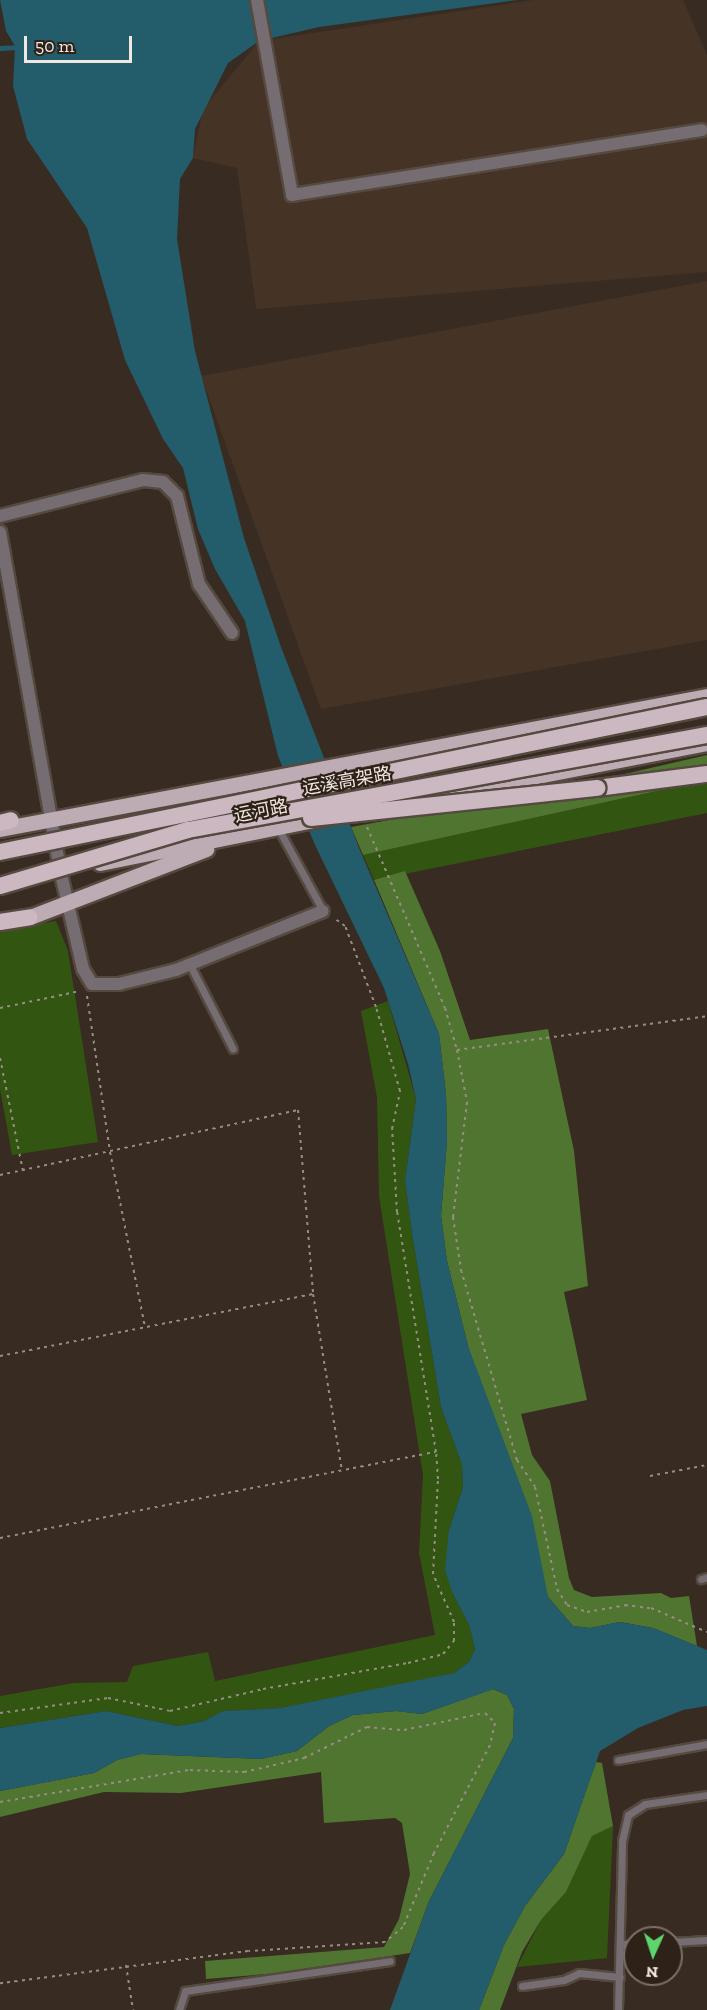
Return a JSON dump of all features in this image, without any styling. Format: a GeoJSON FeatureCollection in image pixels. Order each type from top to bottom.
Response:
{"type":"FeatureCollection","features":[{"type":"Feature","properties":{"kind":"highway","name":"运溪高架路"},"geometry":{"type":"LineString","coordinates":[[0,852],[707,706]]}},
{"type":"Feature","properties":{"kind":"highway","name":"运溪高架路"},"geometry":{"type":"LineString","coordinates":[[0,884],[188,830],[707,735]]}},
{"type":"Feature","properties":{"kind":"highway"},"geometry":{"type":"LineString","coordinates":[[188,830],[707,774]]}},
{"type":"Feature","properties":{"kind":"highway"},"geometry":{"type":"LineString","coordinates":[[0,922],[30,917]]}},
{"type":"Feature","properties":{"kind":"main road","name":"运河路"},"geometry":{"type":"LineString","coordinates":[[4,824],[270,781],[707,696]]}},
{"type":"Feature","properties":{"kind":"main road","name":"运河路"},"geometry":{"type":"LineString","coordinates":[[0,884],[354,811],[707,743]]}},
{"type":"Feature","properties":{"kind":"main road"},"geometry":{"type":"LineString","coordinates":[[30,917],[245,834]]}},
{"type":"Feature","properties":{"kind":"street"},"geometry":{"type":"LineString","coordinates":[[257,2],[292,195],[702,130]]}},
{"type":"Feature","properties":{"kind":"street"},"geometry":{"type":"LineString","coordinates":[[0,516],[144,480],[163,482],[177,496],[199,584],[232,633]]}},
{"type":"Feature","properties":{"kind":"street"},"geometry":{"type":"LineString","coordinates":[[0,532],[60,870],[83,969],[92,984],[118,984],[190,965],[323,911]]}},
{"type":"Feature","properties":{"kind":"lane"},"geometry":{"type":"LineString","coordinates":[[285,826],[323,911]]}},
{"type":"Feature","properties":{"kind":"lane"},"geometry":{"type":"LineString","coordinates":[[190,965],[233,1049]]}},
{"type":"Feature","properties":{"kind":"lane"},"geometry":{"type":"LineString","coordinates":[[618,1760],[707,1744]]}},
{"type":"Feature","properties":{"kind":"lane"},"geometry":{"type":"LineString","coordinates":[[618,2010],[622,1841],[628,1815],[645,1804],[707,1795]]}},
{"type":"Feature","properties":{"kind":"lane"},"geometry":{"type":"LineString","coordinates":[[683,1941],[707,1940]]}},
{"type":"Feature","properties":{"kind":"lane"},"geometry":{"type":"LineString","coordinates":[[178,2010],[185,1991],[390,1961]]}},
{"type":"Feature","properties":{"kind":"lane"},"geometry":{"type":"LineString","coordinates":[[522,1986],[564,1980],[579,1973],[620,1977]]}},
{"type":"Feature","properties":{"kind":"path"},"geometry":{"type":"LineString","coordinates":[[354,811],[445,1008],[457,1050],[466,1102],[453,1217],[461,1270],[517,1460],[535,1487],[557,1589],[567,1605],[586,1611],[624,1605],[651,1608],[707,1632]]}},
{"type":"Feature","properties":{"kind":"path"},"geometry":{"type":"LineString","coordinates":[[0,1713],[108,1698],[170,1711],[443,1654],[454,1641],[454,1622],[433,1574],[438,1479],[436,1452],[397,1212],[392,1129],[400,1091],[376,1007],[345,926],[323,911]]}},
{"type":"Feature","properties":{"kind":"path"},"geometry":{"type":"LineString","coordinates":[[0,1008],[86,990],[110,1152],[145,1327]]}},
{"type":"Feature","properties":{"kind":"path"},"geometry":{"type":"LineString","coordinates":[[457,1050],[707,1016]]}},
{"type":"Feature","properties":{"kind":"path"},"geometry":{"type":"LineString","coordinates":[[0,1058],[23,1171]]}},
{"type":"Feature","properties":{"kind":"path"},"geometry":{"type":"LineString","coordinates":[[0,1175],[298,1110],[313,1294],[342,1471]]}},
{"type":"Feature","properties":{"kind":"path"},"geometry":{"type":"LineString","coordinates":[[0,1356],[313,1294]]}},
{"type":"Feature","properties":{"kind":"path"},"geometry":{"type":"LineString","coordinates":[[0,1538],[436,1452]]}},
{"type":"Feature","properties":{"kind":"path"},"geometry":{"type":"LineString","coordinates":[[650,1476],[707,1465]]}},
{"type":"Feature","properties":{"kind":"path"},"geometry":{"type":"LineString","coordinates":[[0,1802],[190,1770],[244,1772],[304,1758],[368,1727],[404,1730],[485,1713],[495,1723],[490,1745],[434,1853],[403,1927],[385,1942],[248,1951],[0,1983]]}},
{"type":"Feature","properties":{"kind":"path"},"geometry":{"type":"LineString","coordinates":[[126,1965],[133,2010]]}},
{"type":"Feature","properties":{"kind":"shaded area"},"geometry":{"type":"Polygon","coordinates":[[[533,0],[683,0],[707,55],[707,272],[256,309],[237,168],[193,158],[203,109],[259,41],[533,0]]]}},
{"type":"Feature","properties":{"kind":"shaded area"},"geometry":{"type":"Polygon","coordinates":[[[707,281],[707,640],[321,709],[201,376],[707,281]]]}},
{"type":"Feature","properties":{"kind":"green space"},"geometry":{"type":"Polygon","coordinates":[[[707,755],[707,780],[363,855],[351,827],[564,788],[707,755]]]}},
{"type":"Feature","properties":{"kind":"green space"},"geometry":{"type":"Polygon","coordinates":[[[707,780],[707,813],[374,880],[363,855],[707,780]]]}},
{"type":"Feature","properties":{"kind":"green space"},"geometry":{"type":"Polygon","coordinates":[[[405,871],[440,951],[470,1040],[548,1029],[574,1151],[588,1286],[564,1292],[587,1400],[521,1414],[532,1455],[550,1481],[569,1578],[574,1590],[592,1597],[661,1593],[671,1598],[689,1596],[697,1646],[653,1628],[620,1622],[590,1628],[573,1626],[548,1597],[468,1346],[447,1261],[441,1216],[447,1141],[446,1094],[439,1034],[374,880],[405,871]]]}},
{"type":"Feature","properties":{"kind":"green space"},"geometry":{"type":"Polygon","coordinates":[[[56,921],[68,951],[98,1142],[12,1155],[0,1089],[0,931],[56,921]]]}},
{"type":"Feature","properties":{"kind":"green space"},"geometry":{"type":"Polygon","coordinates":[[[388,1001],[416,1099],[405,1181],[413,1240],[441,1407],[462,1465],[463,1487],[449,1530],[452,1592],[469,1625],[475,1649],[469,1662],[454,1673],[423,1680],[280,1708],[223,1711],[204,1721],[178,1726],[106,1711],[0,1728],[0,1696],[74,1683],[127,1682],[133,1666],[208,1652],[215,1681],[435,1635],[419,1553],[423,1475],[379,1196],[377,1097],[361,1011],[388,1001]]]}},
{"type":"Feature","properties":{"kind":"green space"},"geometry":{"type":"Polygon","coordinates":[[[493,1689],[507,1695],[514,1709],[513,1738],[429,1901],[410,1953],[279,1973],[206,1979],[205,1961],[384,1947],[399,1919],[410,1874],[402,1823],[395,1818],[324,1823],[321,1772],[181,1793],[104,1792],[0,1817],[0,1791],[94,1773],[117,1760],[141,1754],[261,1759],[297,1751],[329,1726],[353,1715],[396,1711],[422,1714],[493,1689]]]}},
{"type":"Feature","properties":{"kind":"green space"},"geometry":{"type":"Polygon","coordinates":[[[596,1762],[602,1763],[613,1826],[592,1836],[566,1892],[541,1920],[522,1952],[500,2010],[479,2010],[504,1945],[525,1906],[564,1854],[596,1762]]]}},
{"type":"Feature","properties":{"kind":"green space"},"geometry":{"type":"Polygon","coordinates":[[[613,1826],[607,1958],[517,1967],[541,1920],[566,1892],[592,1836],[613,1826]]]}},
{"type":"Feature","properties":{"kind":"water"},"geometry":{"type":"Polygon","coordinates":[[[0,0],[517,0],[319,27],[259,41],[228,63],[195,129],[193,158],[180,179],[177,239],[195,351],[244,538],[281,647],[359,848],[439,1034],[446,1094],[447,1141],[441,1216],[447,1261],[468,1346],[532,1516],[548,1597],[573,1626],[590,1628],[619,1622],[653,1628],[707,1650],[707,1706],[683,1710],[638,1728],[600,1751],[564,1854],[525,1906],[504,1945],[479,2010],[390,2010],[429,1901],[513,1738],[514,1709],[507,1695],[494,1689],[422,1714],[396,1711],[353,1715],[329,1726],[297,1751],[261,1759],[141,1754],[117,1760],[94,1773],[0,1791],[0,1728],[106,1711],[178,1726],[204,1721],[223,1711],[280,1708],[454,1673],[469,1662],[475,1649],[469,1625],[452,1592],[445,1570],[449,1530],[463,1487],[462,1465],[441,1407],[405,1181],[416,1099],[408,1064],[384,988],[315,845],[278,756],[245,621],[215,569],[198,529],[183,468],[163,439],[125,360],[87,228],[27,139],[13,86],[15,46],[6,31],[0,0]]]}},
{"type":"Feature","properties":{"kind":"waterway"},"geometry":{"type":"LineString","coordinates":[[0,48],[21,47]]}}]}
